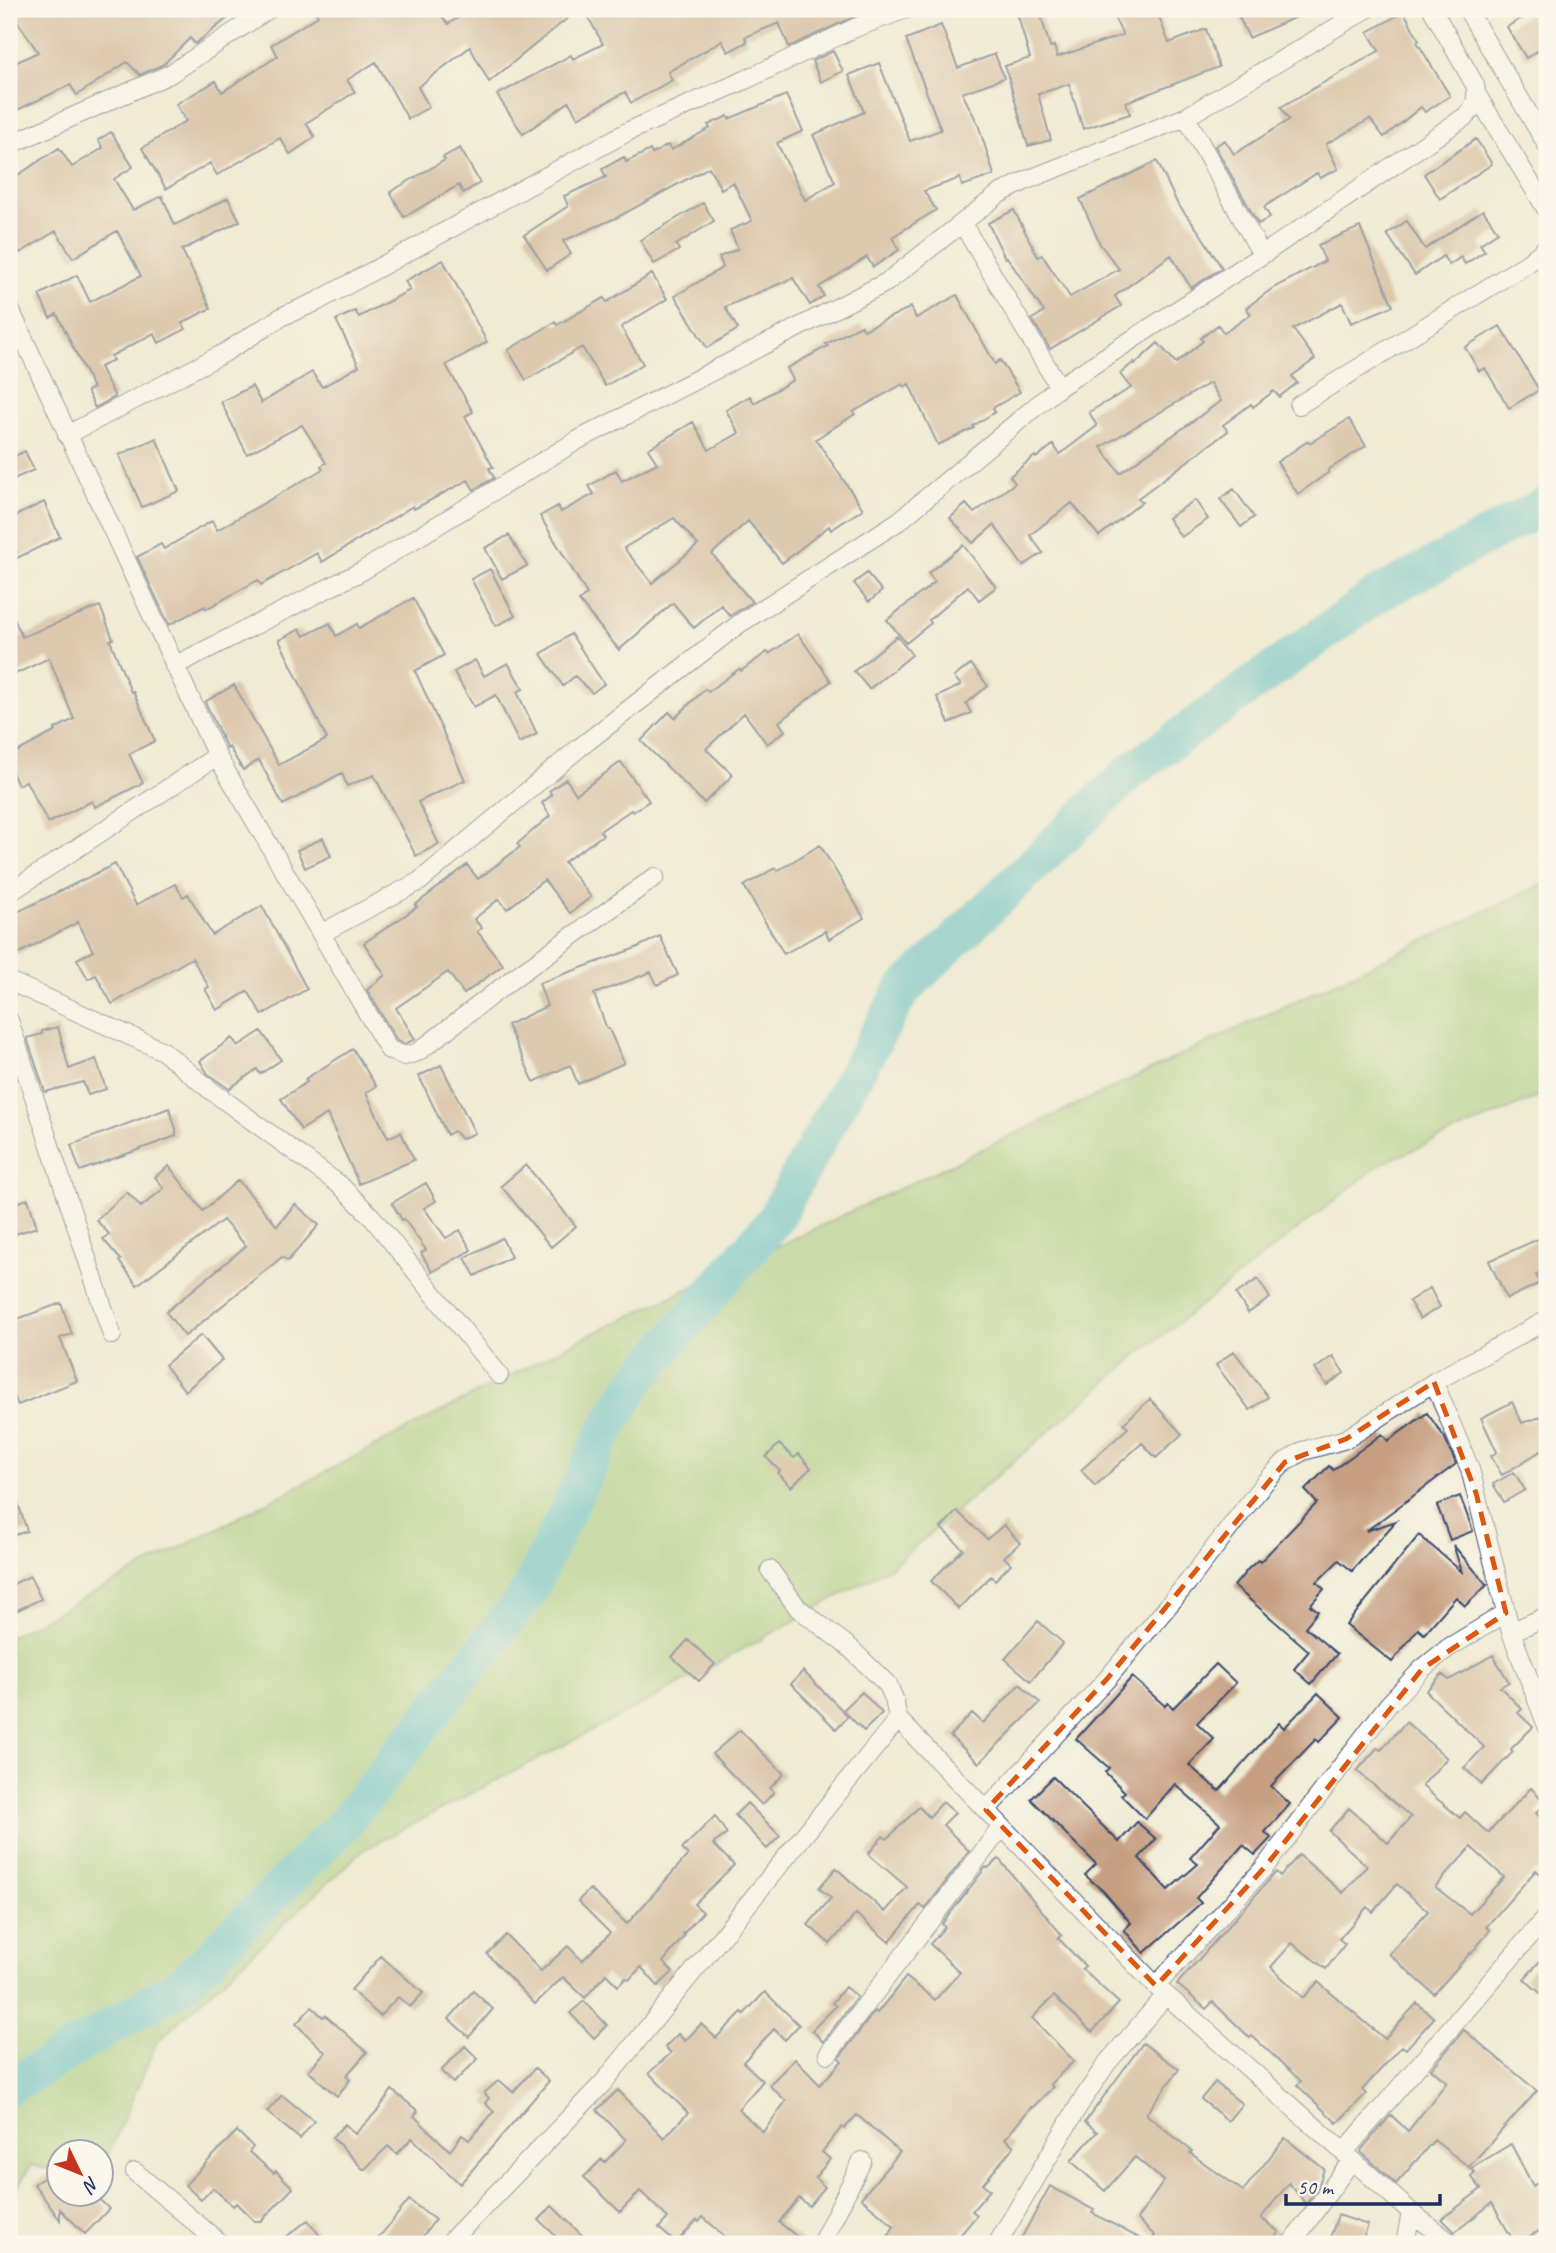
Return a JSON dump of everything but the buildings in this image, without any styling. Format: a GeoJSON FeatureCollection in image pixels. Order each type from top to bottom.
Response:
{"type":"FeatureCollection","features":[{"type":"Feature","properties":{"kind":"street"},"geometry":{"type":"LineString","coordinates":[[9,145],[170,74],[269,9]]}},
{"type":"Feature","properties":{"kind":"street"},"geometry":{"type":"LineString","coordinates":[[67,435],[224,353],[283,316],[316,302],[629,131],[855,28],[906,9]]}},
{"type":"Feature","properties":{"kind":"street"},"geometry":{"type":"LineString","coordinates":[[174,666],[362,571],[578,440],[887,282],[999,194],[1027,180],[1186,117],[1367,9]]}},
{"type":"Feature","properties":{"kind":"street"},"geometry":{"type":"LineString","coordinates":[[1432,9],[1475,85],[1477,95],[1547,210]]}},
{"type":"Feature","properties":{"kind":"street"},"geometry":{"type":"LineString","coordinates":[[1467,9],[1547,145]]}},
{"type":"Feature","properties":{"kind":"street"},"geometry":{"type":"LineString","coordinates":[[322,933],[420,881],[579,748],[739,624],[899,522],[1059,387],[1466,116],[1475,106],[1477,95]]}},
{"type":"Feature","properties":{"kind":"street"},"geometry":{"type":"LineString","coordinates":[[1186,117],[1262,254]]}},
{"type":"Feature","properties":{"kind":"street"},"geometry":{"type":"LineString","coordinates":[[962,223],[1059,387]]}},
{"type":"Feature","properties":{"kind":"street"},"geometry":{"type":"LineString","coordinates":[[1299,405],[1528,263],[1547,247]]}},
{"type":"Feature","properties":{"kind":"street"},"geometry":{"type":"LineString","coordinates":[[9,307],[217,756],[390,1050],[405,1056],[418,1052],[515,977],[654,877]]}},
{"type":"Feature","properties":{"kind":"street"},"geometry":{"type":"LineString","coordinates":[[9,893],[217,756]]}},
{"type":"Feature","properties":{"kind":"street"},"geometry":{"type":"LineString","coordinates":[[9,981],[163,1051],[208,1089],[340,1185],[372,1216],[499,1374]]}},
{"type":"Feature","properties":{"kind":"street"},"geometry":{"type":"LineString","coordinates":[[9,1020],[112,1335]]}},
{"type":"Feature","properties":{"kind":"street"},"geometry":{"type":"LineString","coordinates":[[986,1810],[1107,1679],[1188,1582],[1265,1482],[1285,1462],[1303,1451],[1346,1439],[1434,1382],[1547,1320]]}},
{"type":"Feature","properties":{"kind":"street"},"geometry":{"type":"LineString","coordinates":[[1434,1382],[1470,1469],[1511,1632],[1547,1726]]}},
{"type":"Feature","properties":{"kind":"street"},"geometry":{"type":"LineString","coordinates":[[770,1570],[798,1608],[849,1647],[888,1685],[898,1720],[1161,1991],[1411,2212],[1452,2244]]}},
{"type":"Feature","properties":{"kind":"street"},"geometry":{"type":"LineString","coordinates":[[996,2244],[1107,2063],[1161,1991],[1264,1868],[1388,1705],[1413,1678],[1448,1648],[1506,1613]]}},
{"type":"Feature","properties":{"kind":"street"},"geometry":{"type":"LineString","coordinates":[[1511,1632],[1547,1616]]}},
{"type":"Feature","properties":{"kind":"street"},"geometry":{"type":"LineString","coordinates":[[449,2244],[603,2083],[898,1720]]}},
{"type":"Feature","properties":{"kind":"street"},"geometry":{"type":"LineString","coordinates":[[828,2054],[1002,1828]]}},
{"type":"Feature","properties":{"kind":"street"},"geometry":{"type":"LineString","coordinates":[[1291,2244],[1348,2156],[1547,1916]]}},
{"type":"Feature","properties":{"kind":"street"},"geometry":{"type":"LineString","coordinates":[[821,2244],[862,2161]]}},
{"type":"Feature","properties":{"kind":"street"},"geometry":{"type":"LineString","coordinates":[[135,2172],[221,2244]]}},
{"type":"Feature","properties":{"kind":"street"},"geometry":{"type":"LineString","coordinates":[[1405,2244],[1411,2212]]}},
{"type":"Feature","properties":{"kind":"highlighted area"},"geometry":{"type":"Polygon","coordinates":[[[1434,1382],[1476,1493],[1506,1613],[1422,1669],[1264,1868],[1156,1986],[986,1810],[1107,1679],[1285,1462],[1346,1439],[1434,1382]]]}},
{"type":"Feature","properties":{"kind":"green space"},"geometry":{"type":"Polygon","coordinates":[[[1547,882],[1547,1093],[1382,1163],[1141,1352],[891,1567],[664,1693],[363,1850],[157,2042],[115,2138],[46,2138],[46,2169],[31,2165],[9,2202],[9,1637],[571,1344],[1547,882]]]}},
{"type":"Feature","properties":{"kind":"waterway"},"geometry":{"type":"LineString","coordinates":[[9,2087],[184,1983],[344,1824],[528,1593],[603,1436],[634,1384],[773,1222],[902,991],[1131,771],[1377,595],[1547,504]]}}]}
